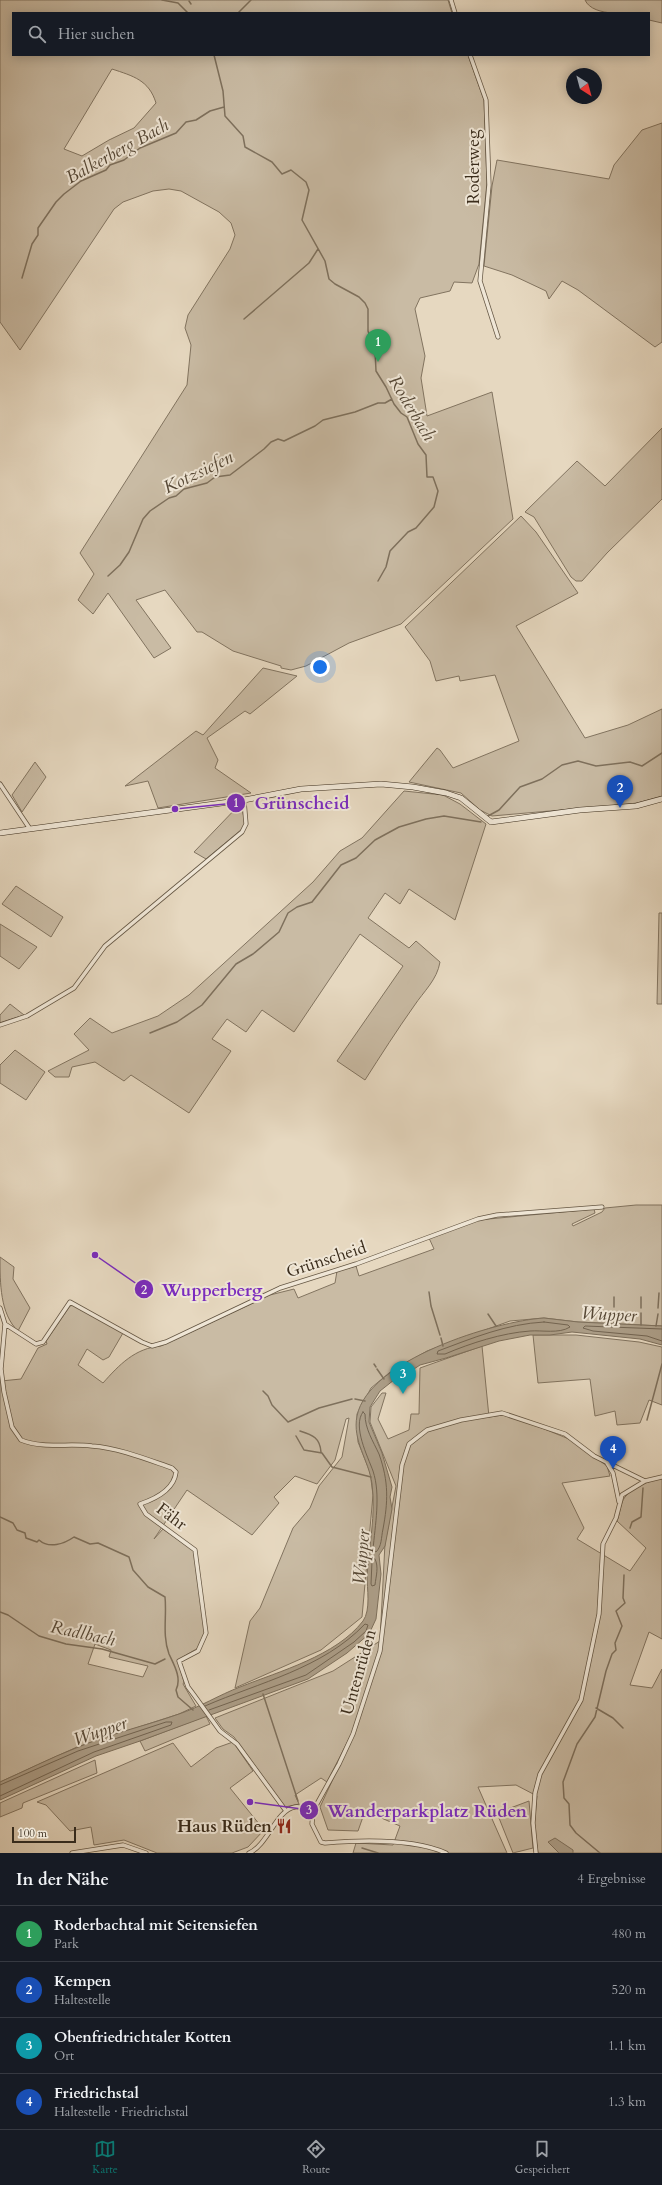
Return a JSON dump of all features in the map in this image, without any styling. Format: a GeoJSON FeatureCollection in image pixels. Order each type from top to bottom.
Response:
{"type":"FeatureCollection","features":[{"type":"Feature","properties":{"kind":"street"},"geometry":{"type":"LineString","coordinates":[[451,0],[455,12]]}},
{"type":"Feature","properties":{"kind":"street","name":"Roderweg"},"geometry":{"type":"LineString","coordinates":[[470,56],[486,100],[489,185],[480,281],[498,337]]}},
{"type":"Feature","properties":{"kind":"street"},"geometry":{"type":"LineString","coordinates":[[0,784],[30,829]]}},
{"type":"Feature","properties":{"kind":"street"},"geometry":{"type":"LineString","coordinates":[[0,833],[244,800],[301,789],[381,784],[400,785],[446,793],[461,798],[491,822],[580,810],[636,806],[662,799]]}},
{"type":"Feature","properties":{"kind":"street"},"geometry":{"type":"LineString","coordinates":[[0,1025],[27,1016],[74,988],[106,946],[242,832],[246,824],[244,800]]}},
{"type":"Feature","properties":{"kind":"street","name":"Grünscheid"},"geometry":{"type":"LineString","coordinates":[[5,1324],[36,1344],[43,1342],[70,1302],[142,1342],[152,1346],[166,1342],[280,1288],[356,1264],[478,1219],[497,1215],[602,1206]]}},
{"type":"Feature","properties":{"kind":"street"},"geometry":{"type":"LineString","coordinates":[[0,1308],[5,1324]]}},
{"type":"Feature","properties":{"kind":"street","name":"Fähr"},"geometry":{"type":"LineString","coordinates":[[5,1324],[1,1369],[4,1392],[12,1427],[17,1437],[27,1442],[44,1445],[92,1446],[142,1457],[172,1468],[176,1472],[176,1476],[163,1493],[140,1504],[146,1514],[195,1550],[206,1633],[198,1651],[179,1661],[188,1686],[194,1695],[217,1727],[237,1744],[286,1811]]}},
{"type":"Feature","properties":{"kind":"street","name":"Untenrüden"},"geometry":{"type":"LineString","coordinates":[[313,1811],[339,1764],[353,1734],[380,1651],[403,1459],[412,1440],[427,1430],[439,1425],[502,1413],[565,1434],[592,1455],[607,1462]]}},
{"type":"Feature","properties":{"kind":"street"},"geometry":{"type":"LineString","coordinates":[[607,1462],[645,1481]]}},
{"type":"Feature","properties":{"kind":"street"},"geometry":{"type":"LineString","coordinates":[[607,1462],[613,1473],[619,1502]]}},
{"type":"Feature","properties":{"kind":"street"},"geometry":{"type":"LineString","coordinates":[[536,1853],[533,1823],[535,1793],[540,1774],[581,1700],[599,1614],[602,1554],[607,1534],[616,1518],[619,1502],[623,1494],[645,1481],[662,1477]]}},
{"type":"Feature","properties":{"kind":"street"},"geometry":{"type":"LineString","coordinates":[[249,1853],[258,1847],[286,1811],[297,1807],[313,1811],[312,1824],[320,1842],[383,1841],[417,1845],[446,1853]]}},
{"type":"Feature","properties":{"kind":"street"},"geometry":{"type":"LineString","coordinates":[[72,1853],[123,1844],[146,1853]]}},
{"type":"Feature","properties":{"kind":"shaded area"},"geometry":{"type":"Polygon","coordinates":[[[0,0],[448,0],[452,12],[12,12],[12,56],[468,56],[484,100],[487,182],[479,264],[472,283],[454,282],[450,291],[420,298],[415,309],[425,356],[421,378],[427,416],[492,392],[513,519],[401,624],[349,643],[306,666],[291,670],[281,668],[281,666],[233,651],[202,632],[197,632],[165,590],[136,600],[171,648],[154,658],[108,593],[93,614],[78,600],[94,574],[80,553],[187,385],[191,345],[185,328],[188,315],[230,249],[235,235],[231,223],[219,212],[181,191],[169,189],[153,191],[123,202],[114,209],[20,350],[0,322],[0,0]],[[112,69],[64,149],[82,156],[109,140],[134,128],[156,103],[153,95],[145,84],[133,77],[112,69]]]}},
{"type":"Feature","properties":{"kind":"shaded area"},"geometry":{"type":"Polygon","coordinates":[[[585,0],[662,0],[662,23],[650,20],[650,12],[605,12],[596,10],[589,6],[585,0]]]}},
{"type":"Feature","properties":{"kind":"shaded area"},"geometry":{"type":"Polygon","coordinates":[[[662,123],[662,342],[655,347],[578,290],[562,281],[549,299],[546,291],[512,275],[484,266],[492,186],[497,160],[609,179],[614,165],[642,130],[662,123]]]}},
{"type":"Feature","properties":{"kind":"shaded area"},"geometry":{"type":"Polygon","coordinates":[[[662,428],[662,499],[607,553],[582,581],[576,581],[571,577],[534,517],[525,512],[577,461],[605,486],[662,428]]]}},
{"type":"Feature","properties":{"kind":"shaded area"},"geometry":{"type":"Polygon","coordinates":[[[521,516],[536,532],[578,593],[516,626],[585,738],[628,725],[662,709],[662,796],[637,803],[492,816],[480,810],[461,793],[409,782],[437,748],[453,768],[519,741],[495,675],[460,681],[459,676],[436,681],[430,661],[405,627],[521,516]]]}},
{"type":"Feature","properties":{"kind":"shaded area"},"geometry":{"type":"Polygon","coordinates":[[[263,668],[297,676],[250,714],[245,711],[207,738],[218,760],[215,768],[251,793],[158,808],[148,781],[125,786],[196,731],[203,735],[263,668]]]}},
{"type":"Feature","properties":{"kind":"shaded area"},"geometry":{"type":"Polygon","coordinates":[[[35,762],[46,777],[22,812],[12,795],[35,762]]]}},
{"type":"Feature","properties":{"kind":"shaded area"},"geometry":{"type":"Polygon","coordinates":[[[404,791],[443,795],[460,804],[486,824],[455,920],[409,889],[400,904],[385,893],[368,918],[409,948],[416,941],[440,962],[430,985],[401,1024],[365,1080],[337,1061],[403,966],[360,934],[294,1032],[262,1010],[246,1032],[227,1019],[212,1039],[231,1051],[189,1113],[131,1075],[124,1081],[95,1062],[72,1067],[69,1077],[55,1077],[48,1071],[89,1050],[74,1034],[90,1018],[112,1033],[158,1016],[189,995],[313,882],[340,851],[362,838],[404,791]]]}},
{"type":"Feature","properties":{"kind":"shaded area"},"geometry":{"type":"Polygon","coordinates":[[[241,803],[245,823],[241,830],[206,859],[194,852],[241,803]]]}},
{"type":"Feature","properties":{"kind":"shaded area"},"geometry":{"type":"Polygon","coordinates":[[[16,886],[63,917],[51,937],[2,904],[16,886]]]}},
{"type":"Feature","properties":{"kind":"shaded area"},"geometry":{"type":"Polygon","coordinates":[[[659,913],[662,913],[662,1004],[657,1004],[659,913]]]}},
{"type":"Feature","properties":{"kind":"shaded area"},"geometry":{"type":"Polygon","coordinates":[[[0,924],[37,947],[19,969],[0,956],[0,924]]]}},
{"type":"Feature","properties":{"kind":"shaded area"},"geometry":{"type":"Polygon","coordinates":[[[10,1004],[24,1015],[0,1023],[0,1015],[10,1004]]]}},
{"type":"Feature","properties":{"kind":"shaded area"},"geometry":{"type":"Polygon","coordinates":[[[15,1050],[45,1072],[26,1100],[0,1083],[0,1065],[15,1050]]]}},
{"type":"Feature","properties":{"kind":"shaded area"},"geometry":{"type":"Polygon","coordinates":[[[636,1205],[662,1205],[662,1326],[578,1322],[544,1318],[510,1321],[427,1351],[389,1373],[371,1388],[357,1414],[358,1442],[370,1472],[373,1495],[362,1617],[321,1650],[235,1688],[250,1621],[260,1608],[293,1528],[310,1508],[319,1486],[342,1457],[349,1418],[346,1419],[335,1460],[317,1484],[295,1476],[274,1497],[279,1503],[252,1535],[187,1490],[154,1539],[163,1529],[194,1551],[205,1632],[198,1648],[178,1660],[184,1682],[183,1684],[196,1706],[179,1714],[77,1747],[0,1782],[0,1368],[1,1381],[21,1379],[38,1348],[47,1344],[46,1341],[70,1306],[74,1305],[123,1333],[109,1357],[103,1360],[87,1349],[78,1365],[103,1383],[128,1358],[143,1350],[161,1346],[270,1295],[294,1289],[298,1298],[335,1283],[337,1271],[356,1266],[359,1276],[434,1249],[429,1238],[478,1220],[594,1209],[595,1213],[572,1224],[573,1226],[602,1212],[605,1208],[636,1205]],[[95,1644],[88,1664],[143,1677],[148,1666],[109,1657],[111,1650],[95,1644]]]}},
{"type":"Feature","properties":{"kind":"shaded area"},"geometry":{"type":"Polygon","coordinates":[[[0,1257],[14,1267],[13,1279],[30,1308],[18,1331],[12,1324],[4,1307],[0,1277],[0,1257]]]}},
{"type":"Feature","properties":{"kind":"shaded area"},"geometry":{"type":"Polygon","coordinates":[[[533,1335],[576,1335],[639,1342],[662,1347],[662,1405],[649,1400],[640,1423],[617,1425],[615,1411],[595,1416],[590,1379],[538,1383],[533,1335]]]}},
{"type":"Feature","properties":{"kind":"shaded area"},"geometry":{"type":"Polygon","coordinates":[[[482,1346],[489,1417],[503,1415],[532,1424],[569,1439],[607,1466],[610,1476],[562,1483],[584,1528],[577,1539],[630,1571],[646,1548],[617,1521],[622,1502],[628,1494],[637,1487],[647,1482],[662,1479],[662,1639],[649,1632],[630,1685],[652,1688],[662,1669],[662,1853],[538,1853],[534,1827],[537,1796],[516,1785],[478,1787],[507,1853],[353,1853],[356,1843],[393,1845],[400,1826],[365,1811],[358,1831],[328,1830],[320,1807],[354,1734],[381,1651],[379,1651],[352,1733],[327,1782],[321,1778],[295,1795],[299,1804],[285,1807],[234,1737],[223,1729],[215,1718],[333,1671],[380,1641],[385,1543],[396,1486],[370,1422],[371,1407],[382,1393],[386,1393],[378,1419],[388,1439],[409,1430],[411,1414],[419,1414],[420,1368],[482,1346]]]}},
{"type":"Feature","properties":{"kind":"shaded area"},"geometry":{"type":"Polygon","coordinates":[[[206,1716],[210,1724],[145,1751],[140,1741],[206,1716]]]}},
{"type":"Feature","properties":{"kind":"shaded area"},"geometry":{"type":"Polygon","coordinates":[[[233,1742],[253,1771],[230,1788],[264,1830],[248,1847],[232,1853],[157,1853],[124,1840],[94,1845],[91,1827],[70,1831],[46,1805],[37,1802],[173,1743],[191,1767],[216,1748],[233,1742]]]}},
{"type":"Feature","properties":{"kind":"shaded area"},"geometry":{"type":"Polygon","coordinates":[[[95,1760],[97,1773],[23,1803],[22,1808],[0,1817],[0,1803],[95,1760]]]}},
{"type":"Feature","properties":{"kind":"shaded area"},"geometry":{"type":"Polygon","coordinates":[[[529,1801],[533,1848],[513,1853],[497,1813],[529,1801]]]}},
{"type":"Feature","properties":{"kind":"water"},"geometry":{"type":"Polygon","coordinates":[[[544,1318],[578,1322],[662,1326],[662,1345],[640,1339],[572,1332],[550,1335],[530,1335],[499,1341],[420,1365],[408,1373],[399,1376],[380,1391],[370,1407],[369,1422],[382,1453],[392,1487],[390,1497],[392,1509],[385,1546],[379,1555],[381,1574],[376,1619],[369,1634],[347,1653],[308,1679],[96,1756],[0,1800],[0,1782],[89,1743],[187,1711],[232,1690],[306,1661],[338,1644],[352,1633],[363,1621],[368,1605],[367,1576],[373,1518],[373,1495],[370,1475],[359,1442],[356,1425],[357,1416],[366,1396],[384,1377],[408,1361],[436,1347],[496,1327],[544,1318]]]}},
{"type":"Feature","properties":{"kind":"water"},"geometry":{"type":"Polygon","coordinates":[[[555,1838],[573,1850],[573,1853],[559,1853],[548,1842],[555,1838]]]}},
{"type":"Feature","properties":{"kind":"waterway","name":"Roderbach"},"geometry":{"type":"LineString","coordinates":[[162,0],[178,3],[187,12]]}},
{"type":"Feature","properties":{"kind":"waterway"},"geometry":{"type":"LineString","coordinates":[[239,12],[251,0]]}},
{"type":"Feature","properties":{"kind":"waterway","name":"Roderbach"},"geometry":{"type":"LineString","coordinates":[[214,56],[223,91],[225,116],[243,136],[245,147],[272,162],[282,174],[291,170],[306,182],[309,190],[302,220],[325,261],[329,279],[335,284],[359,297],[365,303],[368,309],[368,331],[375,350],[376,371],[394,404],[401,413],[407,417],[418,444],[426,455],[427,477],[433,477],[438,491],[434,507],[416,528],[408,532],[390,551],[386,567],[378,581]]}},
{"type":"Feature","properties":{"kind":"waterway","name":"Balkerberg Bach"},"geometry":{"type":"LineString","coordinates":[[22,278],[32,244],[38,235],[38,228],[56,202],[64,194],[81,181],[106,170],[110,165],[124,160],[140,148],[176,133],[186,122],[196,120],[210,111],[224,107]]}},
{"type":"Feature","properties":{"kind":"waterway"},"geometry":{"type":"LineString","coordinates":[[244,319],[309,263],[318,249]]}},
{"type":"Feature","properties":{"kind":"waterway","name":"Kotzsiefen"},"geometry":{"type":"LineString","coordinates":[[108,576],[120,565],[129,552],[143,519],[150,511],[169,498],[176,496],[184,489],[207,483],[215,477],[230,475],[271,442],[278,439],[284,441],[315,426],[323,420],[355,412],[378,403],[385,403],[392,399]]}},
{"type":"Feature","properties":{"kind":"waterway"},"geometry":{"type":"LineString","coordinates":[[488,816],[499,810],[520,787],[542,779],[562,765],[578,761],[596,766],[630,762],[642,766],[662,753]]}},
{"type":"Feature","properties":{"kind":"waterway"},"geometry":{"type":"LineString","coordinates":[[150,1033],[177,1022],[202,1005],[236,964],[253,954],[279,932],[288,913],[297,907],[312,902],[341,865],[356,858],[375,840],[399,827],[426,819],[444,816],[481,822]]}},
{"type":"Feature","properties":{"kind":"waterway"},"geometry":{"type":"LineString","coordinates":[[429,1292],[431,1306],[440,1335]]}},
{"type":"Feature","properties":{"kind":"waterway"},"geometry":{"type":"LineString","coordinates":[[658,1308],[659,1293]]}},
{"type":"Feature","properties":{"kind":"waterway","name":"Wupper"},"geometry":{"type":"LineString","coordinates":[[614,1297],[614,1307]]}},
{"type":"Feature","properties":{"kind":"waterway","name":"Wupper"},"geometry":{"type":"LineString","coordinates":[[641,1297],[641,1308]]}},
{"type":"Feature","properties":{"kind":"waterway","name":"Wupper"},"geometry":{"type":"LineString","coordinates":[[613,1313],[614,1325]]}},
{"type":"Feature","properties":{"kind":"waterway","name":"Wupper"},"geometry":{"type":"LineString","coordinates":[[641,1313],[641,1325]]}},
{"type":"Feature","properties":{"kind":"waterway"},"geometry":{"type":"LineString","coordinates":[[488,1314],[496,1326]]}},
{"type":"Feature","properties":{"kind":"waterway"},"geometry":{"type":"LineString","coordinates":[[656,1326],[658,1314]]}},
{"type":"Feature","properties":{"kind":"waterway"},"geometry":{"type":"LineString","coordinates":[[441,1338],[443,1346]]}},
{"type":"Feature","properties":{"kind":"waterway"},"geometry":{"type":"LineString","coordinates":[[647,1420],[662,1364]]}},
{"type":"Feature","properties":{"kind":"waterway"},"geometry":{"type":"LineString","coordinates":[[377,1369],[384,1379]]}},
{"type":"Feature","properties":{"kind":"waterway"},"geometry":{"type":"LineString","coordinates":[[263,1391],[268,1396],[272,1405],[288,1422],[319,1408],[352,1399]]}},
{"type":"Feature","properties":{"kind":"waterway"},"geometry":{"type":"LineString","coordinates":[[355,1399],[365,1401]]}},
{"type":"Feature","properties":{"kind":"waterway"},"geometry":{"type":"LineString","coordinates":[[300,1431],[315,1438],[319,1443],[321,1452]]}},
{"type":"Feature","properties":{"kind":"waterway"},"geometry":{"type":"LineString","coordinates":[[296,1436],[304,1450],[322,1453],[332,1467],[371,1477]]}},
{"type":"Feature","properties":{"kind":"waterway"},"geometry":{"type":"LineString","coordinates":[[630,1528],[632,1522],[641,1517],[643,1488]]}},
{"type":"Feature","properties":{"kind":"waterway"},"geometry":{"type":"LineString","coordinates":[[0,1517],[13,1523],[17,1530],[25,1533],[26,1538],[37,1542],[39,1540],[43,1543],[52,1545],[66,1542],[74,1537],[90,1544],[98,1543],[129,1557],[133,1570],[148,1587],[165,1597],[165,1633],[169,1654],[178,1676],[178,1685],[176,1690],[178,1697],[193,1710]]}},
{"type":"Feature","properties":{"kind":"waterway"},"geometry":{"type":"LineString","coordinates":[[600,1853],[576,1833],[570,1825],[569,1804],[564,1798],[563,1782],[577,1744],[595,1717],[606,1671],[612,1654],[616,1650],[615,1643],[622,1626],[616,1611],[625,1603],[623,1598],[624,1575]]}},
{"type":"Feature","properties":{"kind":"waterway","name":"Radlbach"},"geometry":{"type":"LineString","coordinates":[[0,1612],[8,1615],[39,1636],[66,1644],[102,1649],[155,1664],[165,1659]]}},
{"type":"Feature","properties":{"kind":"waterway"},"geometry":{"type":"LineString","coordinates":[[263,1694],[298,1801]]}},
{"type":"Feature","properties":{"kind":"waterway"},"geometry":{"type":"LineString","coordinates":[[596,1708],[613,1718],[623,1728]]}},
{"type":"Feature","properties":{"kind":"waterway"},"geometry":{"type":"LineString","coordinates":[[362,1848],[378,1853]]}},
{"type":"Feature","properties":{"kind":"place","name":"Roderbachtal mit Seitensiefen"},"geometry":{"type":"Point","coordinates":[378,362]}},
{"type":"Feature","properties":{"kind":"place","name":"Kempen"},"geometry":{"type":"Point","coordinates":[620,808]}},
{"type":"Feature","properties":{"kind":"place","name":"Grünscheid"},"geometry":{"type":"Point","coordinates":[175,809]}},
{"type":"Feature","properties":{"kind":"place","name":"Wupperberg"},"geometry":{"type":"Point","coordinates":[95,1255]}},
{"type":"Feature","properties":{"kind":"place","name":"Obenfriedrichtaler Kotten"},"geometry":{"type":"Point","coordinates":[403,1394]}},
{"type":"Feature","properties":{"kind":"place","name":"Friedrichstal"},"geometry":{"type":"Point","coordinates":[613,1469]}},
{"type":"Feature","properties":{"kind":"place","name":"Wanderparkplatz Rüden"},"geometry":{"type":"Point","coordinates":[250,1802]}},
{"type":"Feature","properties":{"kind":"place","name":"Haus Rüden"},"geometry":{"type":"Point","coordinates":[284,1826]}}]}
